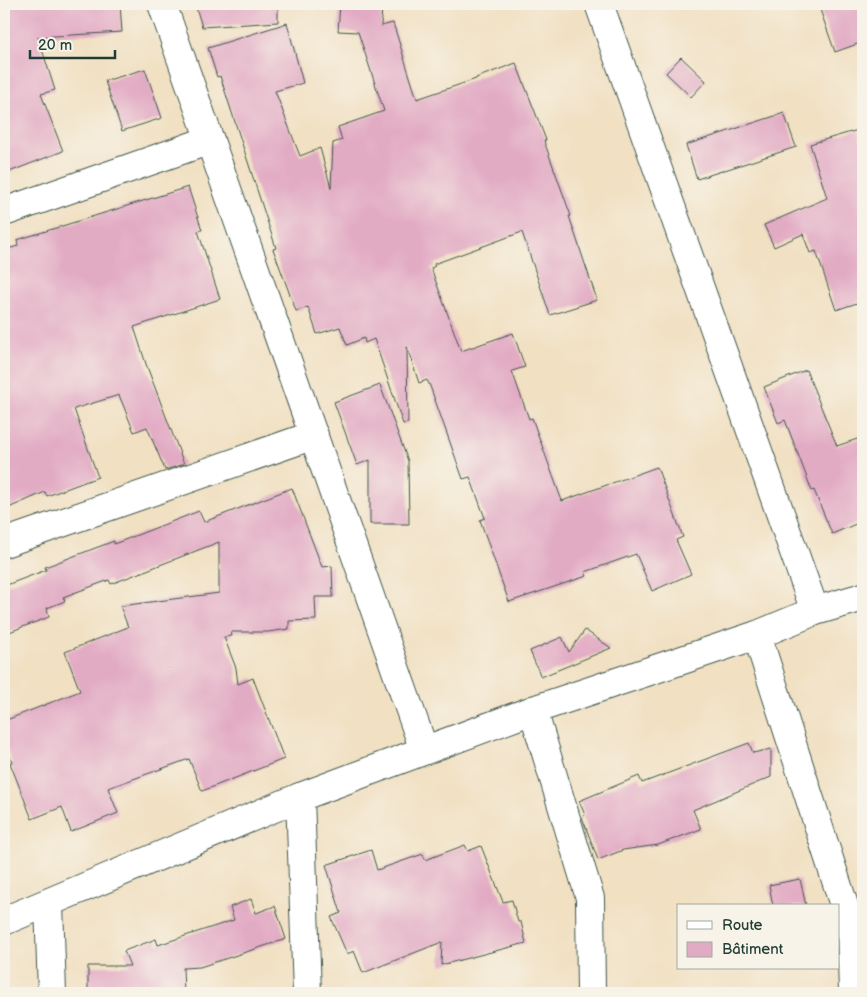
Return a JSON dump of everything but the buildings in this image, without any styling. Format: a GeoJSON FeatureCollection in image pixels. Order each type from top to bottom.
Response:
{"type":"FeatureCollection","features":[{"type":"Feature","properties":{"kind":"street"},"geometry":{"type":"LineString","coordinates":[[162,4],[424,750]]}},
{"type":"Feature","properties":{"kind":"street"},"geometry":{"type":"LineString","coordinates":[[599,4],[815,611]]}},
{"type":"Feature","properties":{"kind":"street"},"geometry":{"type":"LineString","coordinates":[[4,212],[210,140]]}},
{"type":"Feature","properties":{"kind":"street"},"geometry":{"type":"LineString","coordinates":[[4,543],[314,435]]}},
{"type":"Feature","properties":{"kind":"street"},"geometry":{"type":"LineString","coordinates":[[4,922],[300,797],[424,750],[534,710],[757,635],[815,611],[863,597]]}},
{"type":"Feature","properties":{"kind":"street"},"geometry":{"type":"LineString","coordinates":[[757,635],[851,927],[853,993]]}},
{"type":"Feature","properties":{"kind":"street"},"geometry":{"type":"LineString","coordinates":[[534,710],[590,898],[591,993]]}},
{"type":"Feature","properties":{"kind":"street"},"geometry":{"type":"LineString","coordinates":[[300,797],[307,993]]}},
{"type":"Feature","properties":{"kind":"street"},"geometry":{"type":"LineString","coordinates":[[49,904],[52,993]]}}]}
